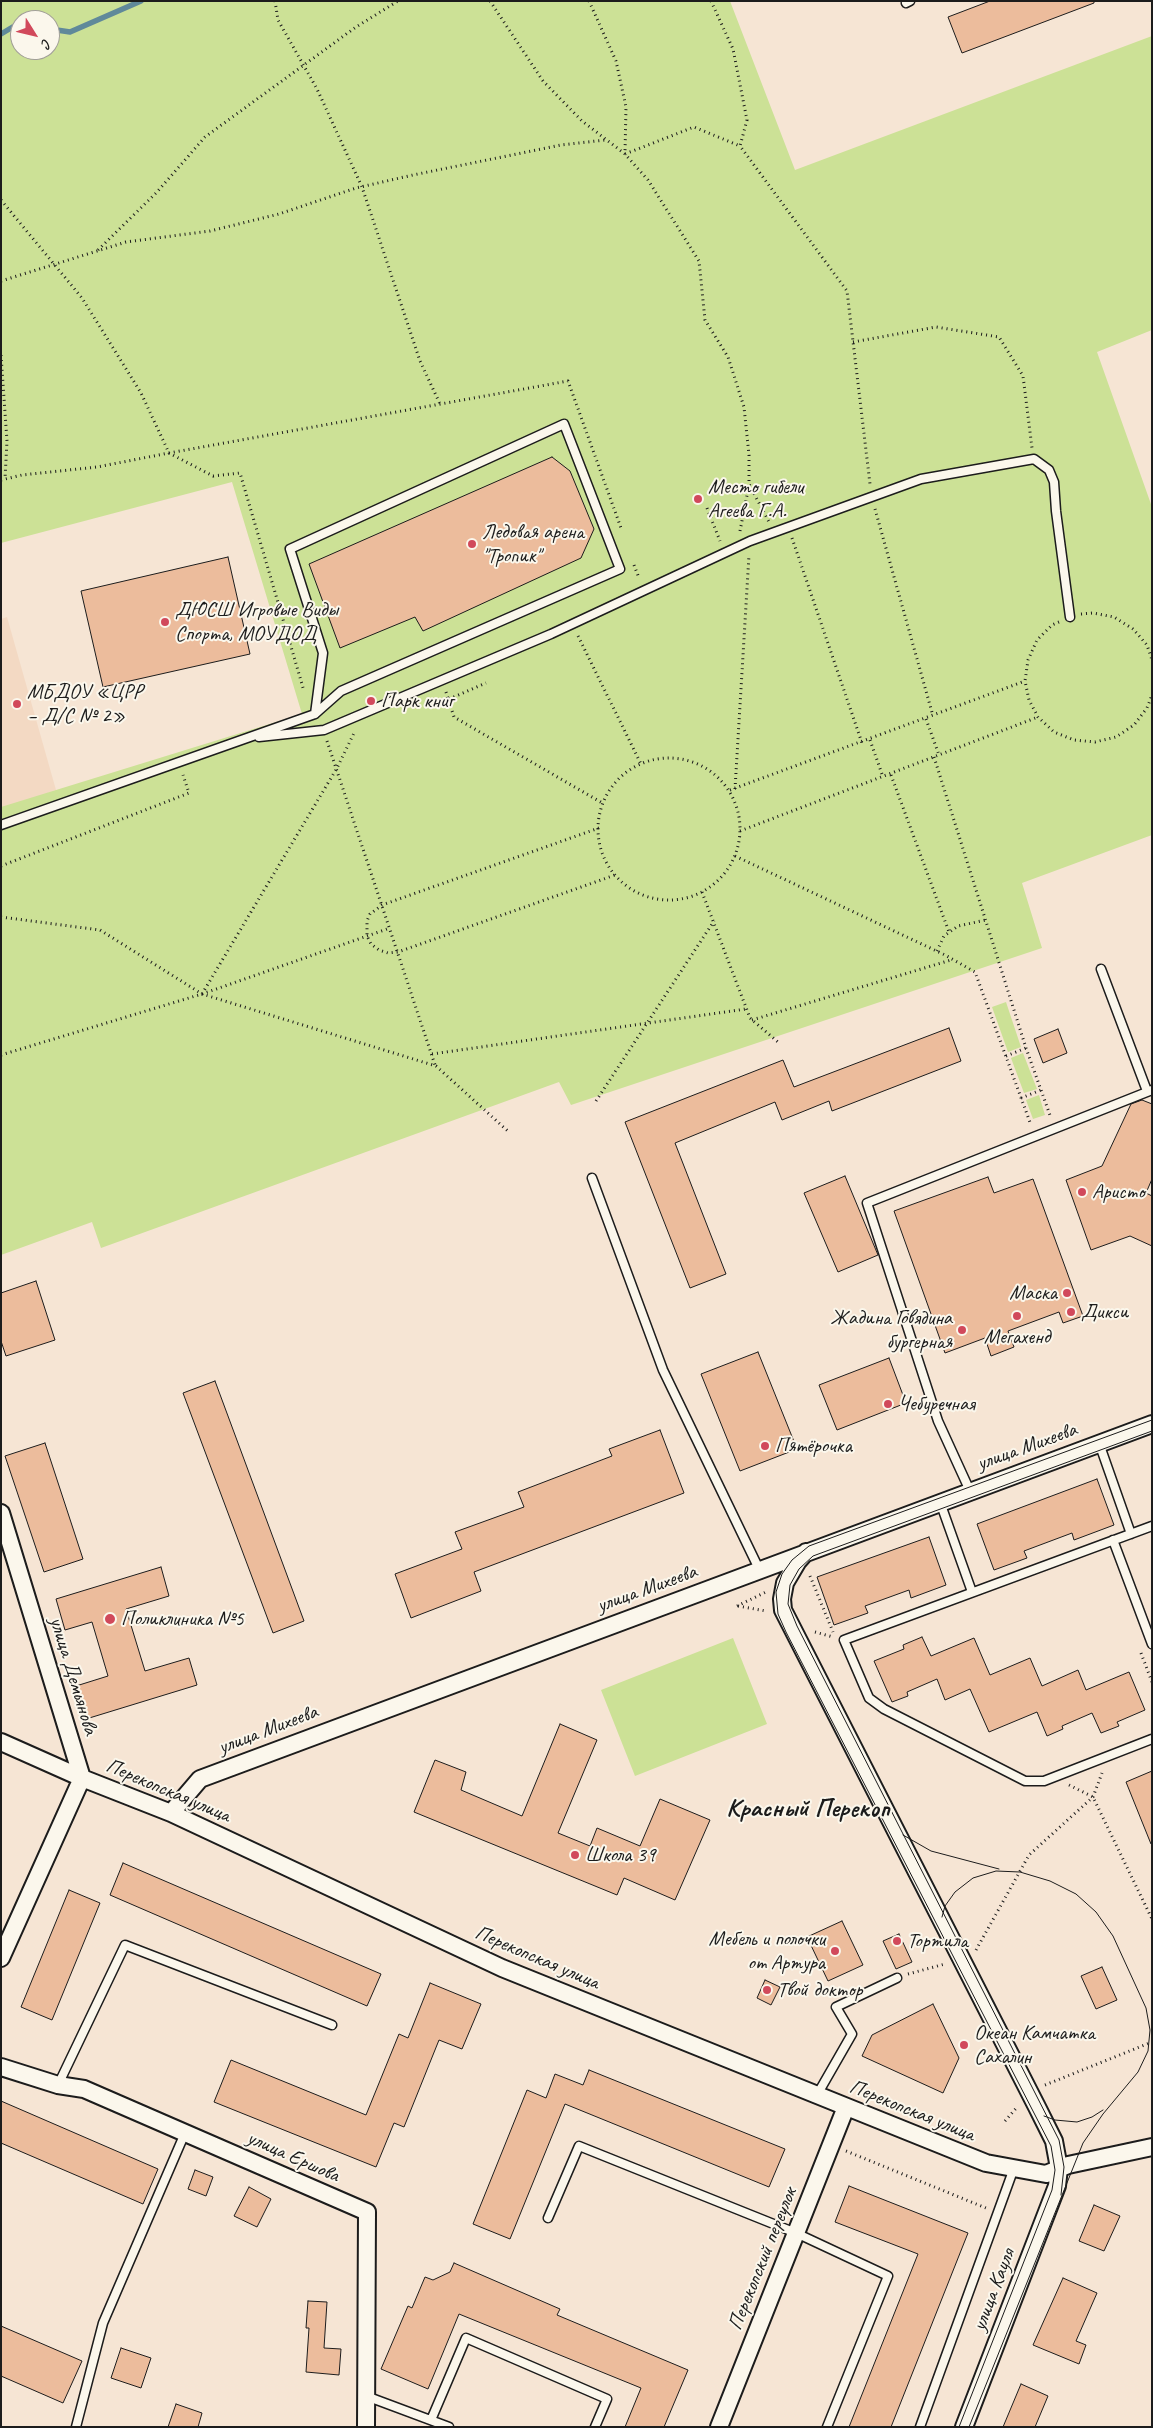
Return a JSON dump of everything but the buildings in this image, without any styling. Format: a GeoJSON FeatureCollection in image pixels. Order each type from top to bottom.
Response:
{"type":"FeatureCollection","features":[{"type":"Feature","properties":{"kind":"street","name":"улица Михеева"},"geometry":{"type":"LineString","coordinates":[[171,1813],[200,1779],[808,1550],[1152,1424]]}},
{"type":"Feature","properties":{"kind":"street","name":"улица Демьянова"},"geometry":{"type":"LineString","coordinates":[[1,1512],[82,1778]]}},
{"type":"Feature","properties":{"kind":"street"},"geometry":{"type":"LineString","coordinates":[[808,1550],[789,1573],[783,1588],[783,1610],[1037,2107],[1054,2141],[1064,2167],[1152,2148]]}},
{"type":"Feature","properties":{"kind":"street","name":"Перекопская улица"},"geometry":{"type":"LineString","coordinates":[[1,1742],[82,1778],[171,1813],[502,1968],[986,2164],[1046,2174],[1064,2167]]}},
{"type":"Feature","properties":{"kind":"street"},"geometry":{"type":"LineString","coordinates":[[1,1958],[82,1778]]}},
{"type":"Feature","properties":{"kind":"street","name":"улица Ершова"},"geometry":{"type":"LineString","coordinates":[[1,2067],[58,2085],[84,2089],[367,2212],[366,2427]]}},
{"type":"Feature","properties":{"kind":"street","name":"Перекопский переулок"},"geometry":{"type":"LineString","coordinates":[[719,2427],[846,2107]]}},
{"type":"Feature","properties":{"kind":"street","name":"улица Кауля"},"geometry":{"type":"LineString","coordinates":[[964,2427],[1064,2167]]}},
{"type":"Feature","properties":{"kind":"lane"},"geometry":{"type":"LineString","coordinates":[[1,825],[313,715],[341,691],[620,569],[564,424],[290,549],[323,653],[313,715]]}},
{"type":"Feature","properties":{"kind":"lane"},"geometry":{"type":"LineString","coordinates":[[245,739],[324,730],[572,625],[737,547],[921,479],[1034,459],[1049,470],[1054,482],[1070,616]]}},
{"type":"Feature","properties":{"kind":"lane"},"geometry":{"type":"LineString","coordinates":[[970,1490],[938,1421],[867,1203],[1149,1091],[1101,969]]}},
{"type":"Feature","properties":{"kind":"lane"},"geometry":{"type":"LineString","coordinates":[[592,1178],[663,1370],[759,1569]]}},
{"type":"Feature","properties":{"kind":"lane"},"geometry":{"type":"LineString","coordinates":[[1099,1443],[1131,1534]]}},
{"type":"Feature","properties":{"kind":"lane"},"geometry":{"type":"LineString","coordinates":[[940,1502],[972,1592]]}},
{"type":"Feature","properties":{"kind":"lane"},"geometry":{"type":"LineString","coordinates":[[1152,1526],[844,1640],[869,1698],[884,1709],[1025,1781],[1044,1780],[1152,1739]]}},
{"type":"Feature","properties":{"kind":"lane"},"geometry":{"type":"LineString","coordinates":[[1113,1540],[1152,1644]]}},
{"type":"Feature","properties":{"kind":"lane"},"geometry":{"type":"LineString","coordinates":[[58,2085],[126,1945],[332,2025]]}},
{"type":"Feature","properties":{"kind":"lane"},"geometry":{"type":"LineString","coordinates":[[817,2095],[852,2034],[836,2007],[897,1978]]}},
{"type":"Feature","properties":{"kind":"lane"},"geometry":{"type":"LineString","coordinates":[[76,2427],[103,2323],[185,2133]]}},
{"type":"Feature","properties":{"kind":"lane"},"geometry":{"type":"LineString","coordinates":[[548,2218],[579,2146],[796,2233],[888,2276],[827,2427]]}},
{"type":"Feature","properties":{"kind":"lane"},"geometry":{"type":"LineString","coordinates":[[920,2427],[1014,2168]]}},
{"type":"Feature","properties":{"kind":"lane"},"geometry":{"type":"LineString","coordinates":[[431,2420],[466,2338],[607,2399],[595,2427]]}},
{"type":"Feature","properties":{"kind":"lane"},"geometry":{"type":"LineString","coordinates":[[366,2396],[449,2427]]}},
{"type":"Feature","properties":{"kind":"path"},"geometry":{"type":"LineString","coordinates":[[275,1],[278,20],[318,89],[362,187],[420,361],[440,404]]}},
{"type":"Feature","properties":{"kind":"path"},"geometry":{"type":"LineString","coordinates":[[96,251],[157,192],[205,137],[356,27],[398,1]]}},
{"type":"Feature","properties":{"kind":"path"},"geometry":{"type":"LineString","coordinates":[[490,1],[542,81],[582,121],[625,154],[648,180],[699,261],[705,320],[728,357],[744,408],[749,455],[749,484],[737,547]]}},
{"type":"Feature","properties":{"kind":"path"},"geometry":{"type":"LineString","coordinates":[[589,1],[616,61],[626,107],[625,154]]}},
{"type":"Feature","properties":{"kind":"path"},"geometry":{"type":"LineString","coordinates":[[711,1],[733,49],[747,120],[740,146]]}},
{"type":"Feature","properties":{"kind":"path"},"geometry":{"type":"LineString","coordinates":[[625,154],[694,127],[740,146],[847,291],[871,497],[934,716]]}},
{"type":"Feature","properties":{"kind":"path"},"geometry":{"type":"LineString","coordinates":[[1,281],[126,242],[210,231],[279,214],[362,187],[561,145],[606,140]]}},
{"type":"Feature","properties":{"kind":"path"},"geometry":{"type":"LineString","coordinates":[[1,200],[82,298],[140,393],[170,453],[213,476],[240,473],[313,715]]}},
{"type":"Feature","properties":{"kind":"path"},"geometry":{"type":"LineString","coordinates":[[853,342],[936,327],[999,337],[1023,376],[1034,459]]}},
{"type":"Feature","properties":{"kind":"path"},"geometry":{"type":"LineString","coordinates":[[1,355],[7,441],[3,480],[97,467],[568,381],[624,536]]}},
{"type":"Feature","properties":{"kind":"path"},"geometry":{"type":"LineString","coordinates":[[749,484],[775,532]]}},
{"type":"Feature","properties":{"kind":"path"},"geometry":{"type":"LineString","coordinates":[[707,508],[724,553]]}},
{"type":"Feature","properties":{"kind":"path"},"geometry":{"type":"LineString","coordinates":[[789,527],[862,743]]}},
{"type":"Feature","properties":{"kind":"path"},"geometry":{"type":"LineString","coordinates":[[735,788],[750,542]]}},
{"type":"Feature","properties":{"kind":"path"},"geometry":{"type":"LineString","coordinates":[[634,564],[644,591]]}},
{"type":"Feature","properties":{"kind":"path"},"geometry":{"type":"LineString","coordinates":[[1152,660],[1146,645],[1133,629],[1114,617],[1093,613],[1070,616],[1052,625],[1037,640],[1028,660],[1025,681],[1029,700],[1038,717],[1054,732],[1074,740],[1095,742],[1116,737],[1134,725],[1150,709],[1152,695]]}},
{"type":"Feature","properties":{"kind":"path"},"geometry":{"type":"LineString","coordinates":[[572,625],[641,764]]}},
{"type":"Feature","properties":{"kind":"path"},"geometry":{"type":"LineString","coordinates":[[442,680],[454,717],[604,804]]}},
{"type":"Feature","properties":{"kind":"path"},"geometry":{"type":"LineString","coordinates":[[730,790],[862,743],[1025,681]]}},
{"type":"Feature","properties":{"kind":"path"},"geometry":{"type":"LineString","coordinates":[[448,699],[486,683]]}},
{"type":"Feature","properties":{"kind":"path"},"geometry":{"type":"LineString","coordinates":[[202,994],[336,768],[364,713]]}},
{"type":"Feature","properties":{"kind":"path"},"geometry":{"type":"LineString","coordinates":[[740,831],[891,775],[1038,717]]}},
{"type":"Feature","properties":{"kind":"path"},"geometry":{"type":"LineString","coordinates":[[926,718],[939,755]]}},
{"type":"Feature","properties":{"kind":"path"},"geometry":{"type":"LineString","coordinates":[[324,730],[436,1066]]}},
{"type":"Feature","properties":{"kind":"path"},"geometry":{"type":"LineString","coordinates":[[870,740],[883,778]]}},
{"type":"Feature","properties":{"kind":"path"},"geometry":{"type":"LineString","coordinates":[[934,757],[1026,1048],[1055,1129]]}},
{"type":"Feature","properties":{"kind":"path"},"geometry":{"type":"LineString","coordinates":[[666,758],[688,760],[709,770],[730,790],[738,808],[740,831],[735,856],[722,877],[702,892],[679,899],[655,899],[632,890],[615,875],[603,856],[599,828],[601,811],[610,791],[625,774],[641,764],[666,758]]}},
{"type":"Feature","properties":{"kind":"path"},"geometry":{"type":"LineString","coordinates":[[1,866],[189,793],[179,762]]}},
{"type":"Feature","properties":{"kind":"path"},"geometry":{"type":"LineString","coordinates":[[891,775],[949,932]]}},
{"type":"Feature","properties":{"kind":"path"},"geometry":{"type":"LineString","coordinates":[[599,828],[382,905],[375,909],[367,921],[367,936],[379,950],[388,953],[398,952],[615,875]]}},
{"type":"Feature","properties":{"kind":"path"},"geometry":{"type":"LineString","coordinates":[[735,856],[975,972],[1035,1136]]}},
{"type":"Feature","properties":{"kind":"path"},"geometry":{"type":"LineString","coordinates":[[702,892],[746,1009],[752,1020],[778,1042]]}},
{"type":"Feature","properties":{"kind":"path"},"geometry":{"type":"LineString","coordinates":[[1,917],[100,930],[202,994],[436,1066],[510,1133]]}},
{"type":"Feature","properties":{"kind":"path"},"geometry":{"type":"LineString","coordinates":[[937,952],[944,936],[949,932],[969,922],[986,920]]}},
{"type":"Feature","properties":{"kind":"path"},"geometry":{"type":"LineString","coordinates":[[596,1101],[714,921]]}},
{"type":"Feature","properties":{"kind":"path"},"geometry":{"type":"LineString","coordinates":[[1,1055],[202,994],[390,928]]}},
{"type":"Feature","properties":{"kind":"path"},"geometry":{"type":"LineString","coordinates":[[752,1020],[951,960]]}},
{"type":"Feature","properties":{"kind":"path"},"geometry":{"type":"LineString","coordinates":[[432,1054],[746,1009]]}},
{"type":"Feature","properties":{"kind":"path"},"geometry":{"type":"LineString","coordinates":[[1006,1056],[1026,1048]]}},
{"type":"Feature","properties":{"kind":"path"},"geometry":{"type":"LineString","coordinates":[[1021,1098],[1041,1090]]}},
{"type":"Feature","properties":{"kind":"path"},"geometry":{"type":"LineString","coordinates":[[809,1572],[832,1632],[841,1629]]}},
{"type":"Feature","properties":{"kind":"path"},"geometry":{"type":"LineString","coordinates":[[737,1606],[770,1612]]}},
{"type":"Feature","properties":{"kind":"path"},"geometry":{"type":"LineString","coordinates":[[988,1927],[1029,1855],[1093,1797],[1108,1756]]}},
{"type":"Feature","properties":{"kind":"path"},"geometry":{"type":"LineString","coordinates":[[1052,1777],[1093,1797],[1152,1919]]}},
{"type":"Feature","properties":{"kind":"path"},"geometry":{"type":"LineString","coordinates":[[1039,2087],[1152,2042]]}},
{"type":"Feature","properties":{"kind":"path"},"geometry":{"type":"LineString","coordinates":[[831,2145],[969,2201]]}},
{"type":"Feature","properties":{"kind":"shaded area","name":"МБДОУ «ЦРР – Д/С № 2»"},"geometry":{"type":"Polygon","coordinates":[[[7,617],[56,790],[1,810],[1,619],[7,617]]]}},
{"type":"Feature","properties":{"kind":"green space"},"geometry":{"type":"Polygon","coordinates":[[[1,1],[730,1],[795,170],[1152,36],[1152,330],[1097,352],[1152,507],[1152,835],[1022,883],[1042,948],[571,1105],[559,1082],[101,1248],[92,1222],[1,1255],[1,807],[302,714],[232,482],[1,543],[1,1]]]}},
{"type":"Feature","properties":{"kind":"green space"},"geometry":{"type":"Polygon","coordinates":[[[1006,1002],[1021,1047],[1008,1052],[992,1007],[1006,1002]]]}},
{"type":"Feature","properties":{"kind":"green space"},"geometry":{"type":"Polygon","coordinates":[[[1023,1053],[1037,1089],[1024,1093],[1011,1058],[1023,1053]]]}},
{"type":"Feature","properties":{"kind":"green space"},"geometry":{"type":"Polygon","coordinates":[[[1039,1095],[1045,1115],[1033,1119],[1026,1100],[1039,1095]]]}},
{"type":"Feature","properties":{"kind":"green space"},"geometry":{"type":"Polygon","coordinates":[[[733,1638],[767,1724],[635,1776],[601,1690],[733,1638]]]}},
{"type":"Feature","properties":{"kind":"waterway"},"geometry":{"type":"LineString","coordinates":[[60,30],[70,32],[141,1]]}},
{"type":"Feature","properties":{"kind":"waterway"},"geometry":{"type":"LineString","coordinates":[[1,34],[10,29]]}},
{"type":"Feature","properties":{"kind":"tram line"},"geometry":{"type":"LineString","coordinates":[[959,2427],[1052,2190],[1055,2170],[1051,2146],[786,1632],[778,1614],[776,1592],[782,1574],[792,1560],[809,1546],[1152,1420]]}},
{"type":"Feature","properties":{"kind":"tram line"},"geometry":{"type":"LineString","coordinates":[[1061,2195],[1064,2167],[1059,2140],[797,1626],[788,1604],[790,1585],[799,1569],[813,1556],[1152,1431]]}},
{"type":"Feature","properties":{"kind":"tram line"},"geometry":{"type":"LineString","coordinates":[[903,1835],[931,1851],[999,1869]]}},
{"type":"Feature","properties":{"kind":"tram line"},"geometry":{"type":"LineString","coordinates":[[942,1917],[945,1906],[955,1892],[973,1878],[996,1871],[1020,1872],[1050,1881],[1076,1894],[1096,1912],[1113,1936],[1146,2008],[1150,2030],[1148,2051],[1138,2072],[1103,2114],[1083,2143],[969,2427]]}},
{"type":"Feature","properties":{"kind":"tram line"},"geometry":{"type":"LineString","coordinates":[[1044,2116],[1055,2120],[1077,2122],[1092,2117],[1103,2110]]}},
{"type":"Feature","properties":{"kind":"place","name":"Место гибели Агеева Г.А."},"geometry":{"type":"Point","coordinates":[698,499]}},
{"type":"Feature","properties":{"kind":"place","name":"Ледовая арена \"Тропик\""},"geometry":{"type":"Point","coordinates":[472,544]}},
{"type":"Feature","properties":{"kind":"place","name":"ДЮСШ Игровые Виды Спорта, МОУДОД"},"geometry":{"type":"Point","coordinates":[165,622]}},
{"type":"Feature","properties":{"kind":"place","name":"Парк книг"},"geometry":{"type":"Point","coordinates":[371,701]}},
{"type":"Feature","properties":{"kind":"place","name":"МБДОУ «ЦРР – Д/С № 2»"},"geometry":{"type":"Point","coordinates":[17,704]}},
{"type":"Feature","properties":{"kind":"place","name":"Аристо"},"geometry":{"type":"Point","coordinates":[1082,1192]}},
{"type":"Feature","properties":{"kind":"place","name":"Маска"},"geometry":{"type":"Point","coordinates":[1067,1293]}},
{"type":"Feature","properties":{"kind":"place","name":"Дикси"},"geometry":{"type":"Point","coordinates":[1071,1312]}},
{"type":"Feature","properties":{"kind":"place","name":"Мегахенд"},"geometry":{"type":"Point","coordinates":[1017,1316]}},
{"type":"Feature","properties":{"kind":"place","name":"Жадина Говядина бургерная"},"geometry":{"type":"Point","coordinates":[962,1330]}},
{"type":"Feature","properties":{"kind":"place","name":"Чебуречная"},"geometry":{"type":"Point","coordinates":[888,1404]}},
{"type":"Feature","properties":{"kind":"place","name":"Пятёрочка"},"geometry":{"type":"Point","coordinates":[765,1446]}},
{"type":"Feature","properties":{"kind":"place","name":"Поликлиника №5"},"geometry":{"type":"Point","coordinates":[110,1619]}},
{"type":"Feature","properties":{"kind":"place","name":"Школа 39"},"geometry":{"type":"Point","coordinates":[575,1855]}},
{"type":"Feature","properties":{"kind":"place","name":"Тортила"},"geometry":{"type":"Point","coordinates":[897,1941]}},
{"type":"Feature","properties":{"kind":"place","name":"Мебель и полочки от Артура"},"geometry":{"type":"Point","coordinates":[835,1951]}},
{"type":"Feature","properties":{"kind":"place","name":"Твой доктор"},"geometry":{"type":"Point","coordinates":[767,1990]}},
{"type":"Feature","properties":{"kind":"place","name":"Океан Камчатка Сахалин"},"geometry":{"type":"Point","coordinates":[964,2045]}},
{"type":"Feature","properties":{"kind":"district","name":"Красный Перекоп"},"geometry":{"type":"Point","coordinates":[808,1809]}}]}
